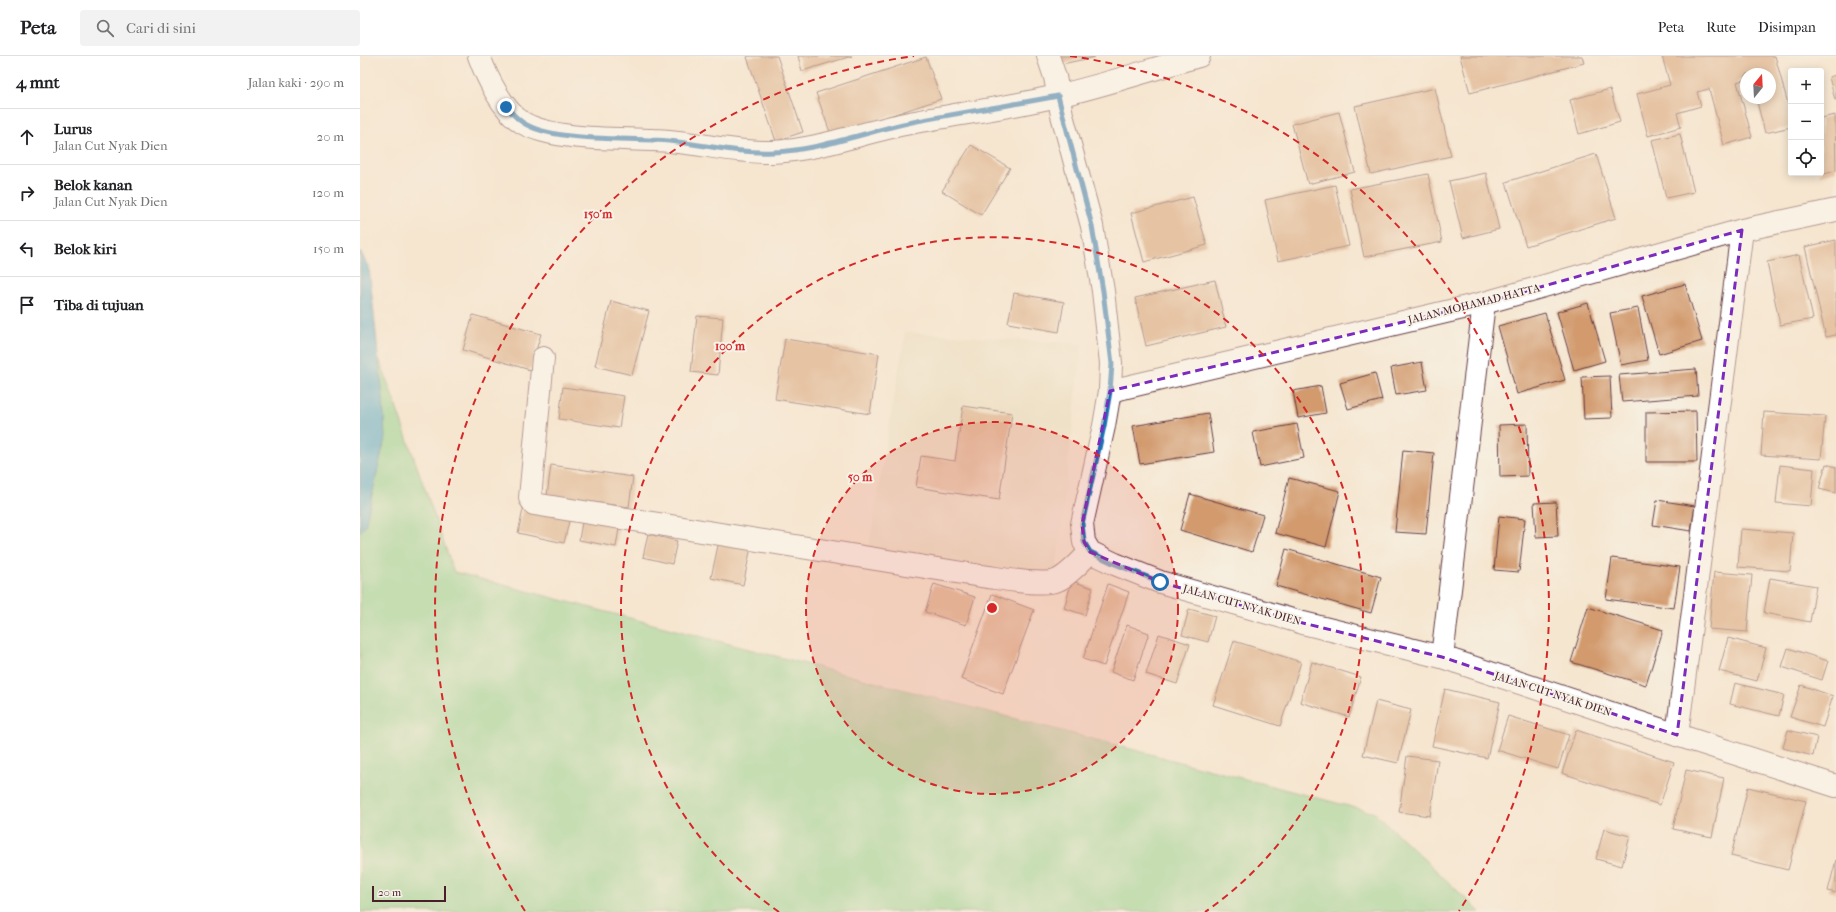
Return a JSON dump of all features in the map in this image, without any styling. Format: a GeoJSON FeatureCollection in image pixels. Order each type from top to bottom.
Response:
{"type":"FeatureCollection","features":[{"type":"Feature","properties":{"kind":"street"},"geometry":{"type":"LineString","coordinates":[[479,56],[486,75],[506,107],[522,122],[538,129],[593,138],[656,140],[728,150],[756,152],[786,151],[827,144],[904,124],[1058,96],[1199,56]]}},
{"type":"Feature","properties":{"kind":"street"},"geometry":{"type":"LineString","coordinates":[[543,358],[530,498],[534,504],[981,576],[1047,583],[1058,580],[1074,568],[1090,552],[1084,542],[1082,524],[1104,426],[1110,391],[1112,364],[1095,241],[1048,56]]}},
{"type":"Feature","properties":{"kind":"street","name":"JALAN MOHAMAD HATTA"},"geometry":{"type":"LineString","coordinates":[[1110,391],[1484,303],[1742,230],[1836,210]]}},
{"type":"Feature","properties":{"kind":"street"},"geometry":{"type":"LineString","coordinates":[[1677,736],[1742,230]]}},
{"type":"Feature","properties":{"kind":"street"},"geometry":{"type":"LineString","coordinates":[[1442,657],[1484,303]]}},
{"type":"Feature","properties":{"kind":"street","name":"JALAN CUT NYAK DIEN"},"geometry":{"type":"LineString","coordinates":[[1090,552],[1160,582],[1303,624],[1442,657],[1677,736],[1836,786]]}},
{"type":"Feature","properties":{"kind":"highlighted area"},"geometry":{"type":"Polygon","coordinates":[[[1742,230],[1677,735],[1442,657],[1303,623],[1160,582],[1090,552],[1084,542],[1082,524],[1110,391],[1484,303],[1742,230]]]}},
{"type":"Feature","properties":{"kind":"shaded area"},"geometry":{"type":"Polygon","coordinates":[[[905,332],[1082,344],[1056,575],[868,551],[905,332]]]}},
{"type":"Feature","properties":{"kind":"green space"},"geometry":{"type":"Polygon","coordinates":[[[360,304],[454,572],[1375,813],[1480,912],[360,912],[360,304]]]}},
{"type":"Feature","properties":{"kind":"water"},"geometry":{"type":"Polygon","coordinates":[[[360,251],[369,268],[383,398],[385,438],[365,526],[360,532],[360,251]]]}},
{"type":"Feature","properties":{"kind":"building"},"geometry":{"type":"Polygon","coordinates":[[[777,56],[803,132],[776,141],[747,57],[777,56]]]}},
{"type":"Feature","properties":{"kind":"building"},"geometry":{"type":"Polygon","coordinates":[[[798,56],[852,56],[802,71],[798,56]]]}},
{"type":"Feature","properties":{"kind":"building"},"geometry":{"type":"Polygon","coordinates":[[[1060,56],[1094,56],[1095,57],[1062,64],[1060,56]]]}},
{"type":"Feature","properties":{"kind":"building"},"geometry":{"type":"Polygon","coordinates":[[[1460,56],[1582,56],[1584,63],[1470,93],[1460,56]]]}},
{"type":"Feature","properties":{"kind":"building"},"geometry":{"type":"Polygon","coordinates":[[[1662,56],[1775,56],[1788,104],[1788,128],[1765,133],[1758,104],[1776,104],[1776,68],[1740,68],[1740,81],[1737,82],[1740,93],[1740,104],[1743,104],[1752,137],[1724,145],[1709,89],[1697,92],[1701,106],[1677,113],[1681,127],[1648,136],[1637,94],[1670,85],[1662,56]]]}},
{"type":"Feature","properties":{"kind":"building"},"geometry":{"type":"Polygon","coordinates":[[[926,57],[941,99],[831,135],[816,93],[926,57]]]}},
{"type":"Feature","properties":{"kind":"building"},"geometry":{"type":"Polygon","coordinates":[[[1836,75],[1836,100],[1835,100],[1829,77],[1836,75]]]}},
{"type":"Feature","properties":{"kind":"building"},"geometry":{"type":"Polygon","coordinates":[[[1435,88],[1451,156],[1371,174],[1355,106],[1435,88]]]}},
{"type":"Feature","properties":{"kind":"building"},"geometry":{"type":"Polygon","coordinates":[[[1610,89],[1620,122],[1579,134],[1570,100],[1610,89]]]}},
{"type":"Feature","properties":{"kind":"building"},"geometry":{"type":"Polygon","coordinates":[[[1339,112],[1355,172],[1308,184],[1292,124],[1339,112]]]}},
{"type":"Feature","properties":{"kind":"building"},"geometry":{"type":"Polygon","coordinates":[[[1835,115],[1836,171],[1824,174],[1824,140],[1824,117],[1835,115]]]}},
{"type":"Feature","properties":{"kind":"building"},"geometry":{"type":"Polygon","coordinates":[[[1680,134],[1694,192],[1666,198],[1652,140],[1680,134]]]}},
{"type":"Feature","properties":{"kind":"building"},"geometry":{"type":"Polygon","coordinates":[[[971,145],[1010,168],[981,215],[942,191],[971,145]]]}},
{"type":"Feature","properties":{"kind":"building"},"geometry":{"type":"Polygon","coordinates":[[[1596,154],[1616,218],[1526,246],[1506,182],[1596,154]]]}},
{"type":"Feature","properties":{"kind":"building"},"geometry":{"type":"Polygon","coordinates":[[[1486,173],[1499,229],[1463,238],[1449,181],[1486,173]]]}},
{"type":"Feature","properties":{"kind":"building"},"geometry":{"type":"Polygon","coordinates":[[[1428,174],[1442,242],[1364,257],[1350,189],[1428,174]]]}},
{"type":"Feature","properties":{"kind":"building"},"geometry":{"type":"Polygon","coordinates":[[[1335,185],[1349,246],[1278,261],[1265,200],[1335,185]]]}},
{"type":"Feature","properties":{"kind":"building"},"geometry":{"type":"Polygon","coordinates":[[[1193,197],[1207,245],[1144,262],[1131,213],[1193,197]]]}},
{"type":"Feature","properties":{"kind":"building"},"geometry":{"type":"Polygon","coordinates":[[[1836,240],[1836,335],[1826,337],[1805,247],[1836,240]]]}},
{"type":"Feature","properties":{"kind":"building"},"geometry":{"type":"Polygon","coordinates":[[[1799,255],[1813,319],[1780,325],[1767,262],[1799,255]]]}},
{"type":"Feature","properties":{"kind":"building"},"geometry":{"type":"Polygon","coordinates":[[[1215,280],[1226,327],[1146,346],[1135,298],[1215,280]]]}},
{"type":"Feature","properties":{"kind":"building"},"geometry":{"type":"Polygon","coordinates":[[[1685,284],[1702,341],[1659,354],[1642,296],[1685,284]]]}},
{"type":"Feature","properties":{"kind":"building"},"geometry":{"type":"Polygon","coordinates":[[[1014,293],[1064,302],[1059,332],[1008,323],[1014,293]]]}},
{"type":"Feature","properties":{"kind":"building"},"geometry":{"type":"Polygon","coordinates":[[[611,301],[649,311],[632,375],[595,366],[611,301]]]}},
{"type":"Feature","properties":{"kind":"building"},"geometry":{"type":"Polygon","coordinates":[[[1588,303],[1605,361],[1574,370],[1557,312],[1588,303]]]}},
{"type":"Feature","properties":{"kind":"building"},"geometry":{"type":"Polygon","coordinates":[[[1638,308],[1648,360],[1621,365],[1610,313],[1638,308]]]}},
{"type":"Feature","properties":{"kind":"building"},"geometry":{"type":"Polygon","coordinates":[[[1545,313],[1565,380],[1517,394],[1498,326],[1545,313]]]}},
{"type":"Feature","properties":{"kind":"building"},"geometry":{"type":"Polygon","coordinates":[[[473,315],[541,334],[530,370],[463,350],[473,315]]]}},
{"type":"Feature","properties":{"kind":"building"},"geometry":{"type":"Polygon","coordinates":[[[697,316],[723,318],[718,375],[691,372],[697,316]]]}},
{"type":"Feature","properties":{"kind":"building"},"geometry":{"type":"Polygon","coordinates":[[[785,339],[879,354],[870,414],[775,399],[785,339]]]}},
{"type":"Feature","properties":{"kind":"building"},"geometry":{"type":"Polygon","coordinates":[[[1422,362],[1427,390],[1396,395],[1391,368],[1422,362]]]}},
{"type":"Feature","properties":{"kind":"building"},"geometry":{"type":"Polygon","coordinates":[[[1696,369],[1698,396],[1622,402],[1619,375],[1696,369]]]}},
{"type":"Feature","properties":{"kind":"building"},"geometry":{"type":"Polygon","coordinates":[[[1375,373],[1382,400],[1348,409],[1340,383],[1375,373]]]}},
{"type":"Feature","properties":{"kind":"building"},"geometry":{"type":"Polygon","coordinates":[[[1610,376],[1612,418],[1584,419],[1582,377],[1610,376]]]}},
{"type":"Feature","properties":{"kind":"building"},"geometry":{"type":"Polygon","coordinates":[[[1321,386],[1326,413],[1298,418],[1293,391],[1321,386]]]}},
{"type":"Feature","properties":{"kind":"building"},"geometry":{"type":"Polygon","coordinates":[[[563,387],[624,396],[619,428],[559,419],[563,387]]]}},
{"type":"Feature","properties":{"kind":"building"},"geometry":{"type":"Polygon","coordinates":[[[963,406],[1012,413],[999,500],[916,487],[921,456],[955,461],[963,406]]]}},
{"type":"Feature","properties":{"kind":"building"},"geometry":{"type":"Polygon","coordinates":[[[1696,411],[1697,462],[1646,462],[1646,412],[1696,411]]]}},
{"type":"Feature","properties":{"kind":"building"},"geometry":{"type":"Polygon","coordinates":[[[1764,412],[1825,416],[1821,459],[1761,455],[1764,412]]]}},
{"type":"Feature","properties":{"kind":"building"},"geometry":{"type":"Polygon","coordinates":[[[1208,413],[1214,452],[1140,464],[1133,426],[1208,413]]]}},
{"type":"Feature","properties":{"kind":"building"},"geometry":{"type":"Polygon","coordinates":[[[1297,424],[1304,458],[1260,467],[1253,432],[1297,424]]]}},
{"type":"Feature","properties":{"kind":"building"},"geometry":{"type":"Polygon","coordinates":[[[1527,424],[1528,476],[1500,477],[1499,425],[1527,424]]]}},
{"type":"Feature","properties":{"kind":"building"},"geometry":{"type":"Polygon","coordinates":[[[1403,450],[1434,453],[1426,534],[1395,532],[1403,450]]]}},
{"type":"Feature","properties":{"kind":"building"},"geometry":{"type":"Polygon","coordinates":[[[1826,464],[1836,467],[1836,493],[1819,489],[1826,464]]]}},
{"type":"Feature","properties":{"kind":"building"},"geometry":{"type":"Polygon","coordinates":[[[551,465],[633,477],[629,507],[547,496],[551,465]]]}},
{"type":"Feature","properties":{"kind":"building"},"geometry":{"type":"Polygon","coordinates":[[[1780,465],[1814,469],[1811,506],[1776,503],[1780,465]]]}},
{"type":"Feature","properties":{"kind":"building"},"geometry":{"type":"Polygon","coordinates":[[[1289,478],[1340,491],[1326,547],[1275,533],[1289,478]]]}},
{"type":"Feature","properties":{"kind":"building"},"geometry":{"type":"Polygon","coordinates":[[[1190,494],[1263,515],[1252,552],[1180,530],[1190,494]]]}},
{"type":"Feature","properties":{"kind":"building"},"geometry":{"type":"Polygon","coordinates":[[[1657,500],[1695,506],[1691,531],[1653,525],[1657,500]]]}},
{"type":"Feature","properties":{"kind":"building"},"geometry":{"type":"Polygon","coordinates":[[[1556,502],[1558,536],[1536,537],[1534,503],[1556,502]]]}},
{"type":"Feature","properties":{"kind":"building"},"geometry":{"type":"Polygon","coordinates":[[[524,505],[570,517],[564,543],[518,533],[524,505]]]}},
{"type":"Feature","properties":{"kind":"building"},"geometry":{"type":"Polygon","coordinates":[[[583,516],[620,522],[616,547],[579,540],[583,516]]]}},
{"type":"Feature","properties":{"kind":"building"},"geometry":{"type":"Polygon","coordinates":[[[1499,516],[1525,519],[1519,572],[1494,570],[1499,516]]]}},
{"type":"Feature","properties":{"kind":"building"},"geometry":{"type":"Polygon","coordinates":[[[1741,529],[1793,533],[1790,571],[1738,567],[1741,529]]]}},
{"type":"Feature","properties":{"kind":"building"},"geometry":{"type":"Polygon","coordinates":[[[648,534],[677,541],[672,564],[643,557],[648,534]]]}},
{"type":"Feature","properties":{"kind":"building"},"geometry":{"type":"Polygon","coordinates":[[[719,541],[751,547],[743,585],[711,578],[719,541]]]}},
{"type":"Feature","properties":{"kind":"building"},"geometry":{"type":"Polygon","coordinates":[[[1286,549],[1381,577],[1371,613],[1276,586],[1286,549]]]}},
{"type":"Feature","properties":{"kind":"building"},"geometry":{"type":"Polygon","coordinates":[[[1612,558],[1680,567],[1674,608],[1606,599],[1612,558]]]}},
{"type":"Feature","properties":{"kind":"building"},"geometry":{"type":"Polygon","coordinates":[[[1714,572],[1752,575],[1747,632],[1709,629],[1714,572]]]}},
{"type":"Feature","properties":{"kind":"building"},"geometry":{"type":"Polygon","coordinates":[[[1770,578],[1816,586],[1810,622],[1764,613],[1770,578]]]}},
{"type":"Feature","properties":{"kind":"building"},"geometry":{"type":"Polygon","coordinates":[[[1072,581],[1093,588],[1085,615],[1064,608],[1072,581]]]}},
{"type":"Feature","properties":{"kind":"building"},"geometry":{"type":"Polygon","coordinates":[[[934,584],[975,597],[966,625],[925,612],[934,584]]]}},
{"type":"Feature","properties":{"kind":"building"},"geometry":{"type":"Polygon","coordinates":[[[1108,584],[1129,592],[1104,666],[1083,659],[1108,584]]]}},
{"type":"Feature","properties":{"kind":"building"},"geometry":{"type":"Polygon","coordinates":[[[992,594],[1034,610],[1003,694],[961,679],[992,594]]]}},
{"type":"Feature","properties":{"kind":"building"},"geometry":{"type":"Polygon","coordinates":[[[1588,607],[1663,630],[1646,685],[1571,662],[1588,607]]]}},
{"type":"Feature","properties":{"kind":"building"},"geometry":{"type":"Polygon","coordinates":[[[1189,609],[1215,616],[1208,642],[1182,635],[1189,609]]]}},
{"type":"Feature","properties":{"kind":"building"},"geometry":{"type":"Polygon","coordinates":[[[1127,625],[1149,633],[1133,680],[1111,672],[1127,625]]]}},
{"type":"Feature","properties":{"kind":"building"},"geometry":{"type":"Polygon","coordinates":[[[1159,634],[1190,644],[1177,684],[1146,674],[1159,634]]]}},
{"type":"Feature","properties":{"kind":"building"},"geometry":{"type":"Polygon","coordinates":[[[1728,638],[1766,648],[1757,681],[1719,671],[1728,638]]]}},
{"type":"Feature","properties":{"kind":"building"},"geometry":{"type":"Polygon","coordinates":[[[1234,641],[1301,662],[1280,726],[1213,705],[1234,641]]]}},
{"type":"Feature","properties":{"kind":"building"},"geometry":{"type":"Polygon","coordinates":[[[1788,648],[1828,661],[1822,680],[1782,667],[1788,648]]]}},
{"type":"Feature","properties":{"kind":"building"},"geometry":{"type":"Polygon","coordinates":[[[1312,662],[1361,677],[1349,717],[1300,702],[1312,662]]]}},
{"type":"Feature","properties":{"kind":"building"},"geometry":{"type":"Polygon","coordinates":[[[1735,683],[1784,695],[1779,716],[1730,704],[1735,683]]]}},
{"type":"Feature","properties":{"kind":"building"},"geometry":{"type":"Polygon","coordinates":[[[1801,685],[1833,696],[1823,727],[1790,717],[1801,685]]]}},
{"type":"Feature","properties":{"kind":"building"},"geometry":{"type":"Polygon","coordinates":[[[1445,689],[1500,702],[1487,758],[1432,746],[1445,689]]]}},
{"type":"Feature","properties":{"kind":"building"},"geometry":{"type":"Polygon","coordinates":[[[1376,701],[1411,710],[1398,763],[1363,755],[1376,701]]]}},
{"type":"Feature","properties":{"kind":"building"},"geometry":{"type":"Polygon","coordinates":[[[1508,716],[1569,735],[1558,769],[1497,750],[1508,716]]]}},
{"type":"Feature","properties":{"kind":"building"},"geometry":{"type":"Polygon","coordinates":[[[1576,730],[1674,762],[1660,805],[1562,773],[1576,730]]]}},
{"type":"Feature","properties":{"kind":"building"},"geometry":{"type":"Polygon","coordinates":[[[1788,730],[1817,737],[1813,756],[1783,748],[1788,730]]]}},
{"type":"Feature","properties":{"kind":"building"},"geometry":{"type":"Polygon","coordinates":[[[1407,756],[1438,760],[1430,816],[1399,812],[1407,756]]]}},
{"type":"Feature","properties":{"kind":"building"},"geometry":{"type":"Polygon","coordinates":[[[1686,770],[1724,778],[1712,837],[1673,829],[1686,770]]]}},
{"type":"Feature","properties":{"kind":"building"},"geometry":{"type":"Polygon","coordinates":[[[1748,787],[1806,801],[1788,870],[1731,856],[1748,787]]]}},
{"type":"Feature","properties":{"kind":"building"},"geometry":{"type":"Polygon","coordinates":[[[1604,829],[1630,836],[1622,866],[1596,859],[1604,829]]]}},
{"type":"Feature","properties":{"kind":"building"},"geometry":{"type":"Polygon","coordinates":[[[1836,860],[1836,893],[1828,891],[1836,860]]]}},
{"type":"Feature","properties":{"kind":"route"},"geometry":{"type":"LineString","coordinates":[[506,107],[522,122],[538,129],[558,133],[593,138],[656,140],[728,150],[772,152],[827,144],[904,124],[1058,96],[1092,226],[1103,291],[1112,364],[1110,391],[1104,426],[1082,524],[1084,542],[1090,552],[1160,582]]}}]}
